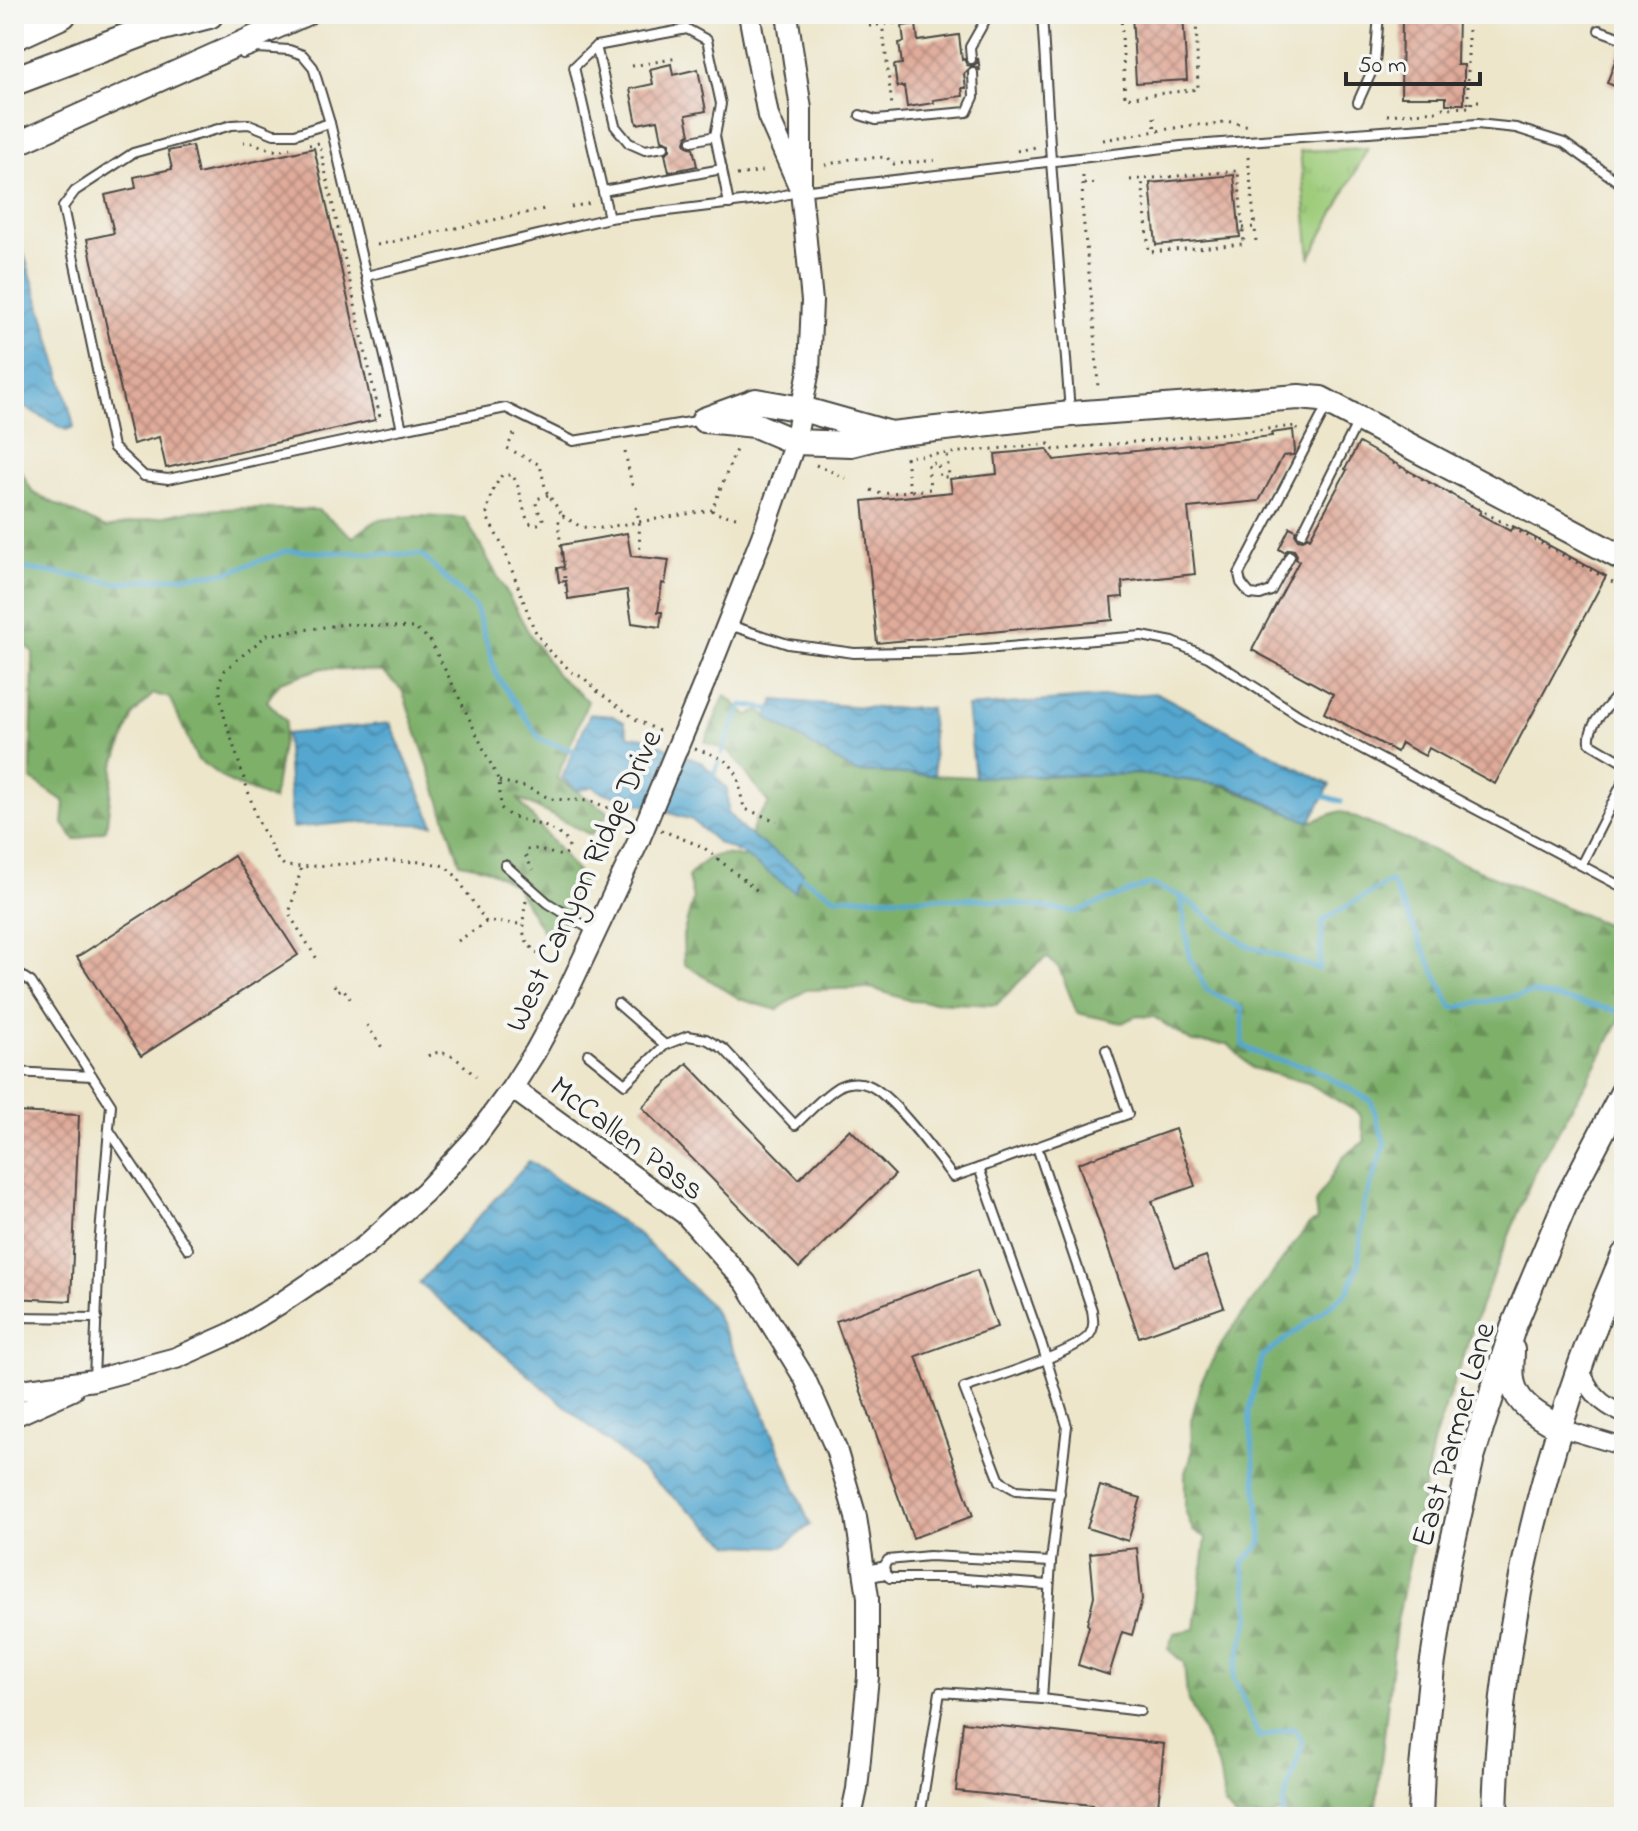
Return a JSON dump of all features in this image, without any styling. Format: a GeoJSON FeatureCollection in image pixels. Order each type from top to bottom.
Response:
{"type":"FeatureCollection","features":[{"type":"Feature","properties":{"kind":"highway"},"geometry":{"type":"LineString","coordinates":[[14,28],[35,14]]}},
{"type":"Feature","properties":{"kind":"highway"},"geometry":{"type":"LineString","coordinates":[[14,36],[62,14]]}},
{"type":"Feature","properties":{"kind":"highway"},"geometry":{"type":"LineString","coordinates":[[14,79],[55,56],[156,14]]}},
{"type":"Feature","properties":{"kind":"highway"},"geometry":{"type":"LineString","coordinates":[[14,79],[151,29],[209,14]]}},
{"type":"Feature","properties":{"kind":"main road"},"geometry":{"type":"LineString","coordinates":[[14,145],[306,14]]}},
{"type":"Feature","properties":{"kind":"main road"},"geometry":{"type":"LineString","coordinates":[[704,420],[755,425],[795,442],[851,444],[891,434],[1071,414],[1299,397],[1321,399],[1624,559]]}},
{"type":"Feature","properties":{"kind":"main road"},"geometry":{"type":"LineString","coordinates":[[704,420],[756,401],[802,409],[891,434]]}},
{"type":"Feature","properties":{"kind":"main road","name":"East Parmer Lane"},"geometry":{"type":"LineString","coordinates":[[1420,1817],[1432,1667],[1448,1563],[1472,1457],[1513,1328],[1567,1199],[1624,1090]]}},
{"type":"Feature","properties":{"kind":"main road"},"geometry":{"type":"LineString","coordinates":[[1495,1817],[1495,1780],[1506,1675],[1518,1597],[1542,1492],[1580,1367],[1624,1255]]}},
{"type":"Feature","properties":{"kind":"main road"},"geometry":{"type":"LineString","coordinates":[[1513,1328],[1513,1384],[1527,1407],[1560,1428]]}},
{"type":"Feature","properties":{"kind":"street","name":"West Canyon Ridge Drive"},"geometry":{"type":"LineString","coordinates":[[749,14],[768,116],[801,191]]}},
{"type":"Feature","properties":{"kind":"street","name":"West Canyon Ridge Drive"},"geometry":{"type":"LineString","coordinates":[[14,1391],[94,1380],[176,1358],[230,1334],[284,1301],[365,1246],[425,1192],[475,1138],[535,1052],[565,997],[639,840],[729,625],[795,442],[809,370],[812,301],[801,191],[801,109],[787,14]]}},
{"type":"Feature","properties":{"kind":"street","name":"McCallen Pass"},"geometry":{"type":"LineString","coordinates":[[512,1088],[685,1214],[746,1283],[805,1379],[836,1449],[873,1573],[868,1597],[868,1677],[857,1789],[851,1817]]}},
{"type":"Feature","properties":{"kind":"street"},"geometry":{"type":"LineString","coordinates":[[1580,1367],[1588,1388],[1597,1398],[1624,1415]]}},
{"type":"Feature","properties":{"kind":"street","name":"West Canyon Ridge Drive"},"geometry":{"type":"LineString","coordinates":[[14,1416],[94,1380]]}},
{"type":"Feature","properties":{"kind":"street"},"geometry":{"type":"LineString","coordinates":[[1560,1428],[1624,1447]]}},
{"type":"Feature","properties":{"kind":"lane"},"geometry":{"type":"LineString","coordinates":[[1042,14],[1071,414]]}},
{"type":"Feature","properties":{"kind":"lane"},"geometry":{"type":"LineString","coordinates":[[1358,102],[1375,64],[1379,14]]}},
{"type":"Feature","properties":{"kind":"lane"},"geometry":{"type":"LineString","coordinates":[[971,59],[970,47],[987,17]]}},
{"type":"Feature","properties":{"kind":"lane"},"geometry":{"type":"LineString","coordinates":[[609,218],[574,67],[596,46],[687,29],[707,40],[721,104],[715,136],[729,204]]}},
{"type":"Feature","properties":{"kind":"lane"},"geometry":{"type":"LineString","coordinates":[[1599,30],[1624,39]]}},
{"type":"Feature","properties":{"kind":"lane"},"geometry":{"type":"LineString","coordinates":[[596,46],[615,126],[629,143],[645,150],[664,147]]}},
{"type":"Feature","properties":{"kind":"lane"},"geometry":{"type":"LineString","coordinates":[[97,106],[258,48],[289,50],[303,55],[313,67],[330,123],[402,429]]}},
{"type":"Feature","properties":{"kind":"lane"},"geometry":{"type":"LineString","coordinates":[[860,115],[876,120],[967,112],[974,97],[973,73]]}},
{"type":"Feature","properties":{"kind":"lane"},"geometry":{"type":"LineString","coordinates":[[330,123],[295,134],[274,134],[249,124],[232,125],[133,153],[75,191],[63,207],[113,447],[144,476],[168,479],[506,408],[573,441],[704,420]]}},
{"type":"Feature","properties":{"kind":"lane"},"geometry":{"type":"LineString","coordinates":[[366,276],[609,218],[767,199],[801,191],[1181,146],[1477,124],[1516,128],[1564,143],[1624,186]]}},
{"type":"Feature","properties":{"kind":"lane"},"geometry":{"type":"LineString","coordinates":[[692,141],[715,136]]}},
{"type":"Feature","properties":{"kind":"lane"},"geometry":{"type":"LineString","coordinates":[[603,191],[722,169]]}},
{"type":"Feature","properties":{"kind":"lane"},"geometry":{"type":"LineString","coordinates":[[1290,556],[1271,591],[1260,595],[1250,594],[1241,583],[1239,574],[1329,403]]}},
{"type":"Feature","properties":{"kind":"lane"},"geometry":{"type":"LineString","coordinates":[[1302,533],[1359,419]]}},
{"type":"Feature","properties":{"kind":"lane"},"geometry":{"type":"LineString","coordinates":[[729,625],[788,644],[854,653],[960,651],[1142,636],[1173,642],[1208,657],[1300,716],[1624,888]]}},
{"type":"Feature","properties":{"kind":"lane"},"geometry":{"type":"LineString","coordinates":[[1624,684],[1594,724],[1589,737],[1590,743],[1624,763]]}},
{"type":"Feature","properties":{"kind":"lane"},"geometry":{"type":"LineString","coordinates":[[1581,865],[1624,780]]}},
{"type":"Feature","properties":{"kind":"lane"},"geometry":{"type":"LineString","coordinates":[[505,865],[556,909],[595,932]]}},
{"type":"Feature","properties":{"kind":"lane"},"geometry":{"type":"LineString","coordinates":[[14,971],[31,982],[111,1105],[99,1246],[94,1380]]}},
{"type":"Feature","properties":{"kind":"lane"},"geometry":{"type":"LineString","coordinates":[[618,1004],[665,1045]]}},
{"type":"Feature","properties":{"kind":"lane"},"geometry":{"type":"LineString","coordinates":[[588,1054],[625,1084],[665,1045],[688,1036],[706,1039],[724,1049],[795,1125],[839,1086],[854,1082],[869,1085],[885,1095],[953,1177],[1128,1114],[1106,1050]]}},
{"type":"Feature","properties":{"kind":"lane"},"geometry":{"type":"LineString","coordinates":[[14,1072],[92,1076]]}},
{"type":"Feature","properties":{"kind":"lane"},"geometry":{"type":"LineString","coordinates":[[108,1129],[188,1249]]}},
{"type":"Feature","properties":{"kind":"lane"},"geometry":{"type":"LineString","coordinates":[[1037,1147],[1094,1323],[1090,1334],[1081,1343],[964,1388],[1000,1481],[1016,1490],[1060,1493]]}},
{"type":"Feature","properties":{"kind":"lane"},"geometry":{"type":"LineString","coordinates":[[979,1168],[1067,1426],[1051,1562],[1042,1699]]}},
{"type":"Feature","properties":{"kind":"lane"},"geometry":{"type":"LineString","coordinates":[[14,1317],[97,1318]]}},
{"type":"Feature","properties":{"kind":"lane"},"geometry":{"type":"LineString","coordinates":[[873,1573],[888,1560],[929,1556],[1051,1562]]}},
{"type":"Feature","properties":{"kind":"lane"},"geometry":{"type":"LineString","coordinates":[[873,1573],[890,1578],[951,1578],[1049,1585]]}},
{"type":"Feature","properties":{"kind":"lane"},"geometry":{"type":"LineString","coordinates":[[920,1817],[940,1692],[1042,1699],[1140,1711]]}},
{"type":"Feature","properties":{"kind":"path"},"geometry":{"type":"LineString","coordinates":[[631,14],[633,24]]}},
{"type":"Feature","properties":{"kind":"path"},"geometry":{"type":"LineString","coordinates":[[881,14],[892,109]]}},
{"type":"Feature","properties":{"kind":"path"},"geometry":{"type":"LineString","coordinates":[[869,26],[975,14]]}},
{"type":"Feature","properties":{"kind":"path"},"geometry":{"type":"LineString","coordinates":[[1121,14],[1125,98],[1198,89],[1196,14]]}},
{"type":"Feature","properties":{"kind":"path"},"geometry":{"type":"LineString","coordinates":[[1468,14],[1468,107]]}},
{"type":"Feature","properties":{"kind":"path"},"geometry":{"type":"LineString","coordinates":[[632,66],[678,58]]}},
{"type":"Feature","properties":{"kind":"path"},"geometry":{"type":"LineString","coordinates":[[1387,115],[1471,107],[1472,101],[1479,101]]}},
{"type":"Feature","properties":{"kind":"path"},"geometry":{"type":"LineString","coordinates":[[1154,117],[1155,132]]}},
{"type":"Feature","properties":{"kind":"path"},"geometry":{"type":"LineString","coordinates":[[1094,142],[1226,121],[1249,126]]}},
{"type":"Feature","properties":{"kind":"path"},"geometry":{"type":"LineString","coordinates":[[319,143],[381,422]]}},
{"type":"Feature","properties":{"kind":"path"},"geometry":{"type":"LineString","coordinates":[[1007,152],[1036,147]]}},
{"type":"Feature","properties":{"kind":"path"},"geometry":{"type":"LineString","coordinates":[[825,165],[851,159],[887,157],[894,164],[940,160]]}},
{"type":"Feature","properties":{"kind":"path"},"geometry":{"type":"LineString","coordinates":[[1248,157],[1256,243]]}},
{"type":"Feature","properties":{"kind":"path"},"geometry":{"type":"LineString","coordinates":[[737,175],[763,171]]}},
{"type":"Feature","properties":{"kind":"path"},"geometry":{"type":"LineString","coordinates":[[1130,180],[1142,179],[1238,171],[1244,244],[1149,252],[1142,179]]}},
{"type":"Feature","properties":{"kind":"path"},"geometry":{"type":"LineString","coordinates":[[1083,176],[1082,206],[1098,395]]}},
{"type":"Feature","properties":{"kind":"path"},"geometry":{"type":"LineString","coordinates":[[1084,184],[1099,183]]}},
{"type":"Feature","properties":{"kind":"path"},"geometry":{"type":"LineString","coordinates":[[1239,183],[1251,183]]}},
{"type":"Feature","properties":{"kind":"path"},"geometry":{"type":"LineString","coordinates":[[571,207],[591,203]]}},
{"type":"Feature","properties":{"kind":"path"},"geometry":{"type":"LineString","coordinates":[[377,245],[549,208]]}},
{"type":"Feature","properties":{"kind":"path"},"geometry":{"type":"LineString","coordinates":[[1243,228],[1255,227]]}},
{"type":"Feature","properties":{"kind":"path"},"geometry":{"type":"LineString","coordinates":[[910,491],[906,457],[1049,444],[1054,450],[1297,426],[1298,438]]}},
{"type":"Feature","properties":{"kind":"path"},"geometry":{"type":"LineString","coordinates":[[514,434],[507,448],[540,465],[548,495],[563,516],[574,524],[601,528],[712,510],[736,517]]}},
{"type":"Feature","properties":{"kind":"path"},"geometry":{"type":"LineString","coordinates":[[712,510],[737,447]]}},
{"type":"Feature","properties":{"kind":"path"},"geometry":{"type":"LineString","coordinates":[[625,452],[632,485]]}},
{"type":"Feature","properties":{"kind":"path"},"geometry":{"type":"LineString","coordinates":[[871,490],[881,494],[930,489],[928,464],[938,463],[940,477],[949,477],[947,454]]}},
{"type":"Feature","properties":{"kind":"path"},"geometry":{"type":"LineString","coordinates":[[1388,460],[1624,588]]}},
{"type":"Feature","properties":{"kind":"path"},"geometry":{"type":"LineString","coordinates":[[816,465],[846,478]]}},
{"type":"Feature","properties":{"kind":"path"},"geometry":{"type":"LineString","coordinates":[[548,495],[536,502],[543,519],[541,523],[529,523],[516,480],[512,475],[502,475],[487,511],[534,629],[547,649],[573,673],[584,678],[637,720],[665,734]]}},
{"type":"Feature","properties":{"kind":"path"},"geometry":{"type":"LineString","coordinates":[[636,507],[640,557]]}},
{"type":"Feature","properties":{"kind":"path"},"geometry":{"type":"LineString","coordinates":[[563,516],[558,523],[567,594]]}},
{"type":"Feature","properties":{"kind":"path"},"geometry":{"type":"LineString","coordinates":[[486,922],[456,876],[445,866],[385,861],[302,867],[285,866],[278,860],[257,819],[225,719],[220,694],[220,680],[225,670],[267,635],[346,624],[414,628],[429,639],[499,781],[501,808],[510,816],[547,827],[565,838],[569,847],[562,856],[535,849],[526,850],[533,872],[521,924],[533,952],[555,964]]}},
{"type":"Feature","properties":{"kind":"path"},"geometry":{"type":"LineString","coordinates":[[692,748],[727,761],[739,782],[745,809],[777,821]]}},
{"type":"Feature","properties":{"kind":"path"},"geometry":{"type":"LineString","coordinates":[[302,867],[289,914],[317,959]]}},
{"type":"Feature","properties":{"kind":"path"},"geometry":{"type":"LineString","coordinates":[[458,941],[486,922],[521,924]]}},
{"type":"Feature","properties":{"kind":"path"},"geometry":{"type":"LineString","coordinates":[[334,985],[338,991],[343,988],[351,1000]]}},
{"type":"Feature","properties":{"kind":"path"},"geometry":{"type":"LineString","coordinates":[[367,1025],[383,1049]]}},
{"type":"Feature","properties":{"kind":"path"},"geometry":{"type":"LineString","coordinates":[[428,1056],[441,1051],[449,1054],[476,1077]]}},
{"type":"Feature","properties":{"kind":"green space"},"geometry":{"type":"Polygon","coordinates":[[[1368,148],[1310,258],[1300,151],[1368,148]]]}},
{"type":"Feature","properties":{"kind":"green space"},"geometry":{"type":"Polygon","coordinates":[[[14,458],[33,493],[106,528],[189,511],[245,508],[318,510],[353,537],[377,520],[416,516],[465,518],[529,633],[557,675],[588,701],[557,778],[609,812],[591,835],[517,798],[584,881],[554,950],[514,884],[484,868],[460,863],[402,690],[383,672],[322,668],[280,682],[267,701],[286,721],[273,800],[229,782],[197,759],[170,698],[153,694],[133,715],[114,766],[106,830],[75,840],[63,824],[65,802],[31,779],[33,652],[14,636],[14,458]]]}},
{"type":"Feature","properties":{"kind":"green space"},"geometry":{"type":"Polygon","coordinates":[[[725,695],[748,715],[760,711],[855,772],[975,777],[1138,774],[1222,785],[1310,822],[1340,811],[1624,932],[1624,1012],[1536,1169],[1481,1305],[1434,1440],[1396,1627],[1375,1817],[1285,1817],[1278,1813],[1270,1817],[1235,1817],[1225,1805],[1219,1769],[1187,1696],[1184,1663],[1168,1649],[1174,1633],[1195,1629],[1206,1537],[1193,1531],[1185,1510],[1185,1476],[1192,1453],[1191,1421],[1201,1382],[1221,1344],[1308,1225],[1317,1221],[1315,1203],[1343,1157],[1365,1141],[1360,1114],[1308,1083],[1252,1068],[1228,1044],[1192,1042],[1154,1017],[1136,1016],[1122,1023],[1077,1013],[1059,968],[1047,957],[996,1005],[911,1001],[871,988],[806,990],[777,1010],[740,999],[684,964],[683,935],[693,899],[688,877],[712,857],[726,854],[743,858],[756,819],[769,804],[730,752],[705,742],[725,695]]]}},
{"type":"Feature","properties":{"kind":"water"},"geometry":{"type":"Polygon","coordinates":[[[15,227],[68,402],[74,427],[66,430],[17,403],[14,397],[15,227]]]}},
{"type":"Feature","properties":{"kind":"water"},"geometry":{"type":"Polygon","coordinates":[[[1157,693],[1330,785],[1310,822],[1227,785],[1138,774],[975,777],[967,707],[1157,693]]]}},
{"type":"Feature","properties":{"kind":"water"},"geometry":{"type":"Polygon","coordinates":[[[774,700],[877,708],[930,708],[935,775],[855,772],[767,718],[774,700]]]}},
{"type":"Feature","properties":{"kind":"water"},"geometry":{"type":"Polygon","coordinates":[[[590,714],[613,716],[624,722],[629,736],[643,737],[703,763],[727,789],[728,813],[744,831],[803,872],[795,892],[741,853],[718,843],[692,820],[599,791],[593,786],[578,791],[562,778],[590,714]]]}},
{"type":"Feature","properties":{"kind":"water"},"geometry":{"type":"Polygon","coordinates":[[[390,723],[434,825],[354,822],[292,828],[286,734],[390,723]]]}},
{"type":"Feature","properties":{"kind":"water"},"geometry":{"type":"Polygon","coordinates":[[[529,1161],[637,1233],[712,1307],[761,1405],[810,1525],[783,1547],[731,1545],[419,1283],[529,1161]]]}},
{"type":"Feature","properties":{"kind":"building"},"geometry":{"type":"Polygon","coordinates":[[[1132,14],[1183,14],[1187,80],[1136,83],[1132,14]]]}},
{"type":"Feature","properties":{"kind":"building"},"geometry":{"type":"Polygon","coordinates":[[[1402,14],[1458,14],[1457,65],[1464,65],[1464,104],[1446,104],[1446,97],[1401,97],[1402,14]]]}},
{"type":"Feature","properties":{"kind":"building"},"geometry":{"type":"Polygon","coordinates":[[[916,24],[918,41],[959,35],[962,60],[972,66],[964,74],[966,88],[962,88],[963,96],[907,107],[904,86],[897,87],[894,65],[902,64],[899,43],[904,42],[902,26],[916,24]]]}},
{"type":"Feature","properties":{"kind":"building"},"geometry":{"type":"Polygon","coordinates":[[[1621,45],[1624,46],[1624,90],[1607,83],[1621,45]]]}},
{"type":"Feature","properties":{"kind":"building"},"geometry":{"type":"Polygon","coordinates":[[[671,64],[673,75],[698,69],[706,111],[686,115],[690,134],[685,142],[693,148],[697,166],[669,172],[665,154],[670,150],[670,143],[662,140],[658,120],[637,124],[630,89],[653,84],[650,69],[671,64]]]}},
{"type":"Feature","properties":{"kind":"building"},"geometry":{"type":"Polygon","coordinates":[[[192,146],[198,174],[314,148],[375,420],[166,468],[159,437],[133,444],[87,239],[114,233],[105,195],[136,188],[134,177],[172,169],[168,151],[192,146]]]}},
{"type":"Feature","properties":{"kind":"building"},"geometry":{"type":"Polygon","coordinates":[[[1234,175],[1240,237],[1156,245],[1150,183],[1234,175]]]}},
{"type":"Feature","properties":{"kind":"building"},"geometry":{"type":"Polygon","coordinates":[[[1293,430],[1295,451],[1293,455],[1283,456],[1259,501],[1188,508],[1195,574],[1122,582],[1123,597],[1111,598],[1113,620],[877,643],[863,501],[952,492],[950,479],[997,474],[995,454],[1047,449],[1054,460],[1272,436],[1271,433],[1293,430]]]}},
{"type":"Feature","properties":{"kind":"building"},"geometry":{"type":"Polygon","coordinates":[[[1359,443],[1481,511],[1479,514],[1510,531],[1513,526],[1606,576],[1495,784],[1429,748],[1425,756],[1401,743],[1397,752],[1324,713],[1333,694],[1252,650],[1299,561],[1294,550],[1284,552],[1279,549],[1290,527],[1296,530],[1298,539],[1310,538],[1359,443]]]}},
{"type":"Feature","properties":{"kind":"building"},"geometry":{"type":"Polygon","coordinates":[[[627,533],[631,556],[669,560],[658,612],[662,612],[660,627],[632,623],[627,590],[568,599],[566,581],[559,582],[557,568],[564,567],[561,545],[627,533]]]}},
{"type":"Feature","properties":{"kind":"building"},"geometry":{"type":"Polygon","coordinates":[[[234,856],[298,955],[141,1056],[77,957],[234,856]]]}},
{"type":"Feature","properties":{"kind":"building"},"geometry":{"type":"Polygon","coordinates":[[[687,1063],[799,1179],[850,1129],[895,1175],[799,1268],[642,1107],[687,1063]]]}},
{"type":"Feature","properties":{"kind":"building"},"geometry":{"type":"Polygon","coordinates":[[[14,1112],[79,1115],[71,1301],[14,1298],[14,1112]]]}},
{"type":"Feature","properties":{"kind":"building"},"geometry":{"type":"Polygon","coordinates":[[[1175,1129],[1195,1186],[1152,1201],[1175,1267],[1206,1256],[1224,1307],[1139,1337],[1078,1163],[1175,1129]]]}},
{"type":"Feature","properties":{"kind":"building"},"geometry":{"type":"Polygon","coordinates":[[[977,1270],[997,1327],[916,1356],[973,1516],[913,1538],[836,1321],[977,1270]]]}},
{"type":"Feature","properties":{"kind":"building"},"geometry":{"type":"Polygon","coordinates":[[[1100,1486],[1141,1498],[1128,1541],[1087,1528],[1100,1486]]]}},
{"type":"Feature","properties":{"kind":"building"},"geometry":{"type":"Polygon","coordinates":[[[1137,1548],[1142,1600],[1132,1635],[1122,1632],[1109,1675],[1078,1665],[1094,1596],[1090,1553],[1137,1548]]]}},
{"type":"Feature","properties":{"kind":"building"},"geometry":{"type":"Polygon","coordinates":[[[963,1722],[1164,1744],[1157,1817],[1091,1817],[1092,1805],[956,1791],[963,1722]]]}},
{"type":"Feature","properties":{"kind":"waterway"},"geometry":{"type":"LineString","coordinates":[[14,567],[119,583],[229,572],[287,551],[422,555],[476,608],[497,676],[541,740],[578,752]]}},
{"type":"Feature","properties":{"kind":"waterway"},"geometry":{"type":"LineString","coordinates":[[722,753],[742,705],[774,710]]}},
{"type":"Feature","properties":{"kind":"waterway"},"geometry":{"type":"LineString","coordinates":[[712,779],[719,762]]}},
{"type":"Feature","properties":{"kind":"waterway"},"geometry":{"type":"LineString","coordinates":[[1319,795],[1341,801]]}},
{"type":"Feature","properties":{"kind":"waterway"},"geometry":{"type":"LineString","coordinates":[[796,874],[835,897],[982,899],[1075,912],[1150,884],[1181,896],[1246,945],[1319,969],[1323,920],[1391,881],[1452,1008],[1533,993],[1624,1012]]}},
{"type":"Feature","properties":{"kind":"waterway"},"geometry":{"type":"LineString","coordinates":[[1181,898],[1190,959],[1207,990],[1242,1009],[1243,1046],[1266,1057],[1312,1068],[1371,1101],[1385,1144],[1364,1205],[1358,1265],[1348,1292],[1262,1357],[1249,1412],[1262,1542],[1243,1563],[1250,1615],[1233,1676],[1259,1737],[1294,1728],[1303,1742],[1283,1804],[1282,1817]]}}]}
